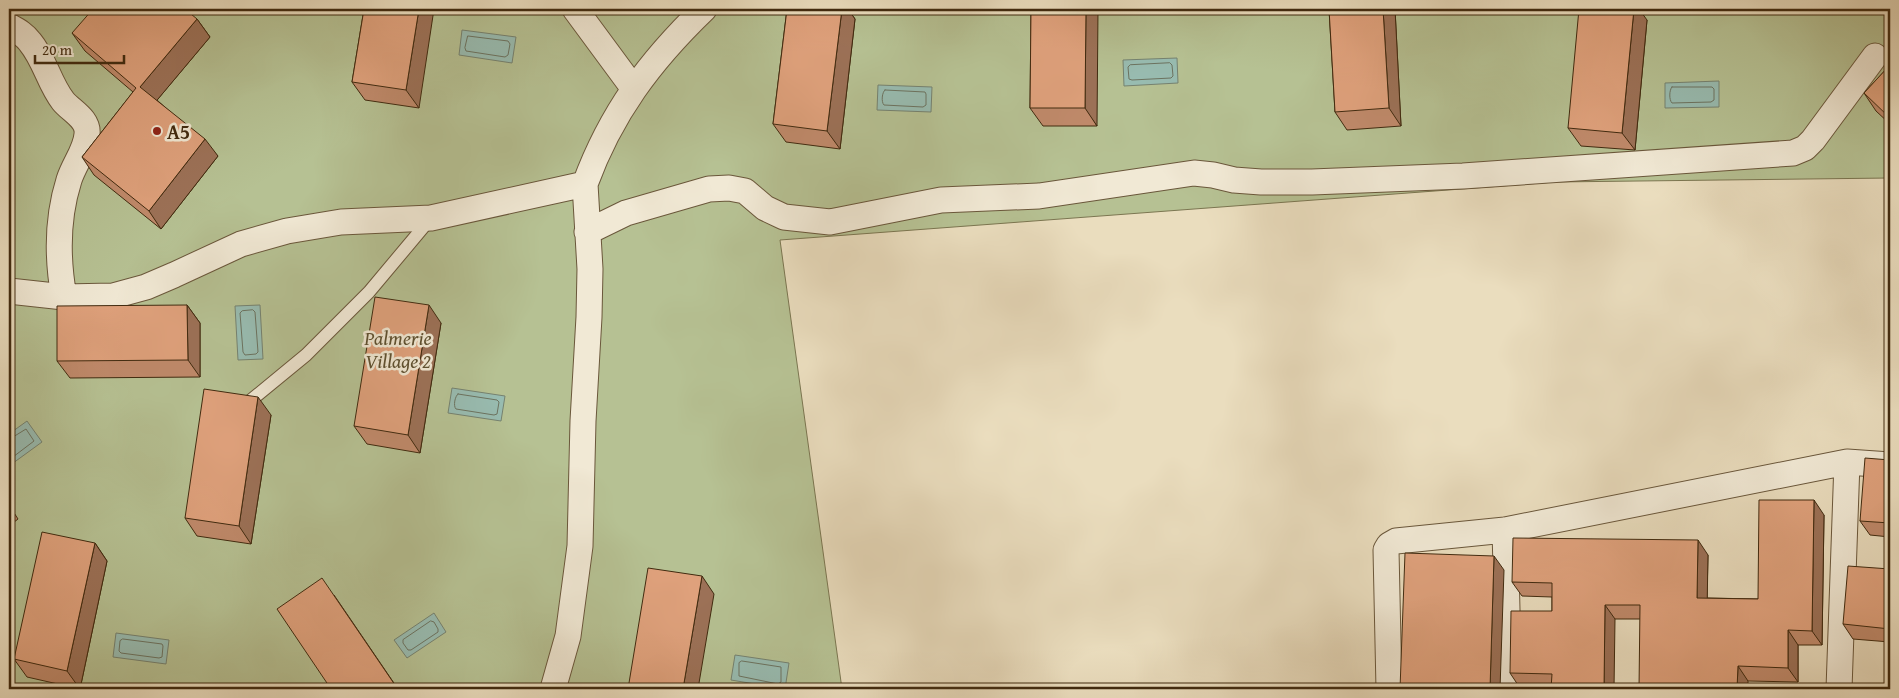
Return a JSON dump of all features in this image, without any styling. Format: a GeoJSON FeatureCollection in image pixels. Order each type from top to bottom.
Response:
{"type":"FeatureCollection","features":[{"type":"Feature","properties":{"kind":"street"},"geometry":{"type":"LineString","coordinates":[[575,9],[634,88]]}},
{"type":"Feature","properties":{"kind":"street"},"geometry":{"type":"LineString","coordinates":[[552,689],[568,636],[580,546],[583,420],[590,269],[585,184],[594,158],[634,88],[670,42],[704,9]]}},
{"type":"Feature","properties":{"kind":"street"},"geometry":{"type":"LineString","coordinates":[[9,26],[23,33],[31,43],[42,59],[46,71],[64,102],[84,122],[88,131],[83,149],[73,168],[61,211],[59,269],[64,296]]}},
{"type":"Feature","properties":{"kind":"street"},"geometry":{"type":"LineString","coordinates":[[587,232],[626,213],[709,189],[729,188],[745,191],[765,208],[784,217],[830,222],[941,200],[1038,196],[1194,173],[1234,180],[1260,182],[1312,182],[1463,176],[1792,153],[1805,148],[1813,140],[1875,56]]}},
{"type":"Feature","properties":{"kind":"street"},"geometry":{"type":"LineString","coordinates":[[9,291],[64,296],[113,296],[174,275],[241,244],[288,231],[341,222],[431,218],[585,184]]}},
{"type":"Feature","properties":{"kind":"street"},"geometry":{"type":"LineString","coordinates":[[1839,689],[1847,462]]}},
{"type":"Feature","properties":{"kind":"street"},"geometry":{"type":"LineString","coordinates":[[1389,689],[1386,550],[1389,545],[1396,541],[1505,530],[1847,462],[1890,465]]}},
{"type":"Feature","properties":{"kind":"street"},"geometry":{"type":"LineString","coordinates":[[1505,530],[1509,689]]}},
{"type":"Feature","properties":{"kind":"lane"},"geometry":{"type":"LineString","coordinates":[[250,401],[306,355],[369,292],[431,218]]}},
{"type":"Feature","properties":{"kind":"green space","name":"Palmerie Village 2"},"geometry":{"type":"Polygon","coordinates":[[[9,9],[1890,9],[1890,178],[1555,182],[780,240],[842,689],[9,689],[9,9]]]}},
{"type":"Feature","properties":{"kind":"water"},"geometry":{"type":"Polygon","coordinates":[[[462,30],[516,37],[512,63],[459,55],[462,30]]]}},
{"type":"Feature","properties":{"kind":"water"},"geometry":{"type":"Polygon","coordinates":[[[1177,58],[1178,83],[1124,86],[1123,60],[1177,58]]]}},
{"type":"Feature","properties":{"kind":"water"},"geometry":{"type":"Polygon","coordinates":[[[1719,81],[1719,107],[1665,108],[1665,83],[1719,81]]]}},
{"type":"Feature","properties":{"kind":"water"},"geometry":{"type":"Polygon","coordinates":[[[878,85],[932,87],[931,112],[877,110],[878,85]]]}},
{"type":"Feature","properties":{"kind":"water"},"geometry":{"type":"Polygon","coordinates":[[[260,305],[263,359],[238,360],[235,306],[260,305]]]}},
{"type":"Feature","properties":{"kind":"water"},"geometry":{"type":"Polygon","coordinates":[[[452,388],[505,396],[501,421],[448,413],[452,388]]]}},
{"type":"Feature","properties":{"kind":"water"},"geometry":{"type":"Polygon","coordinates":[[[27,421],[42,442],[9,466],[9,434],[27,421]]]}},
{"type":"Feature","properties":{"kind":"water"},"geometry":{"type":"Polygon","coordinates":[[[434,613],[446,632],[407,658],[394,640],[434,613]]]}},
{"type":"Feature","properties":{"kind":"water"},"geometry":{"type":"Polygon","coordinates":[[[116,633],[169,640],[166,664],[113,657],[116,633]]]}},
{"type":"Feature","properties":{"kind":"water"},"geometry":{"type":"Polygon","coordinates":[[[735,655],[789,663],[785,689],[731,680],[735,655]]]}},
{"type":"Feature","properties":{"kind":"building","name":"A5"},"geometry":{"type":"Polygon","coordinates":[[[93,9],[185,9],[197,19],[140,87],[205,139],[149,211],[82,157],[136,88],[72,33],[93,9]]]}},
{"type":"Feature","properties":{"kind":"building"},"geometry":{"type":"Polygon","coordinates":[[[364,9],[419,9],[406,90],[352,82],[364,9]]]}},
{"type":"Feature","properties":{"kind":"building"},"geometry":{"type":"Polygon","coordinates":[[[787,9],[842,9],[827,131],[773,124],[787,9]]]}},
{"type":"Feature","properties":{"kind":"building"},"geometry":{"type":"Polygon","coordinates":[[[1031,9],[1086,9],[1085,108],[1030,108],[1031,9]]]}},
{"type":"Feature","properties":{"kind":"building"},"geometry":{"type":"Polygon","coordinates":[[[1329,9],[1383,9],[1389,108],[1335,112],[1329,9]]]}},
{"type":"Feature","properties":{"kind":"building"},"geometry":{"type":"Polygon","coordinates":[[[1579,9],[1634,9],[1622,133],[1568,128],[1579,9]]]}},
{"type":"Feature","properties":{"kind":"building"},"geometry":{"type":"Polygon","coordinates":[[[1890,65],[1890,118],[1864,93],[1890,65]]]}},
{"type":"Feature","properties":{"kind":"building"},"geometry":{"type":"Polygon","coordinates":[[[375,297],[429,305],[408,435],[354,426],[375,297]]]}},
{"type":"Feature","properties":{"kind":"building"},"geometry":{"type":"Polygon","coordinates":[[[187,305],[188,360],[57,361],[57,306],[187,305]]]}},
{"type":"Feature","properties":{"kind":"building"},"geometry":{"type":"Polygon","coordinates":[[[204,389],[258,397],[239,526],[185,518],[204,389]]]}},
{"type":"Feature","properties":{"kind":"building"},"geometry":{"type":"Polygon","coordinates":[[[1865,458],[1890,460],[1890,523],[1860,521],[1865,458]]]}},
{"type":"Feature","properties":{"kind":"building"},"geometry":{"type":"Polygon","coordinates":[[[1759,500],[1814,500],[1812,631],[1788,630],[1788,668],[1738,666],[1737,689],[1639,689],[1640,605],[1605,605],[1604,689],[1551,689],[1552,674],[1510,673],[1511,611],[1552,611],[1552,583],[1512,582],[1513,538],[1698,540],[1697,598],[1758,599],[1759,500]]]}},
{"type":"Feature","properties":{"kind":"building"},"geometry":{"type":"Polygon","coordinates":[[[42,532],[95,543],[67,671],[14,659],[42,532]]]}},
{"type":"Feature","properties":{"kind":"building"},"geometry":{"type":"Polygon","coordinates":[[[1405,553],[1494,556],[1490,689],[1400,689],[1405,553]]]}},
{"type":"Feature","properties":{"kind":"building"},"geometry":{"type":"Polygon","coordinates":[[[1848,566],[1890,569],[1890,629],[1843,624],[1848,566]]]}},
{"type":"Feature","properties":{"kind":"building"},"geometry":{"type":"Polygon","coordinates":[[[648,568],[702,576],[683,689],[628,689],[648,568]]]}},
{"type":"Feature","properties":{"kind":"building"},"geometry":{"type":"Polygon","coordinates":[[[322,578],[395,685],[389,689],[331,689],[277,609],[322,578]]]}},
{"type":"Feature","properties":{"kind":"place","name":"A5"},"geometry":{"type":"Point","coordinates":[157,131]}}]}
